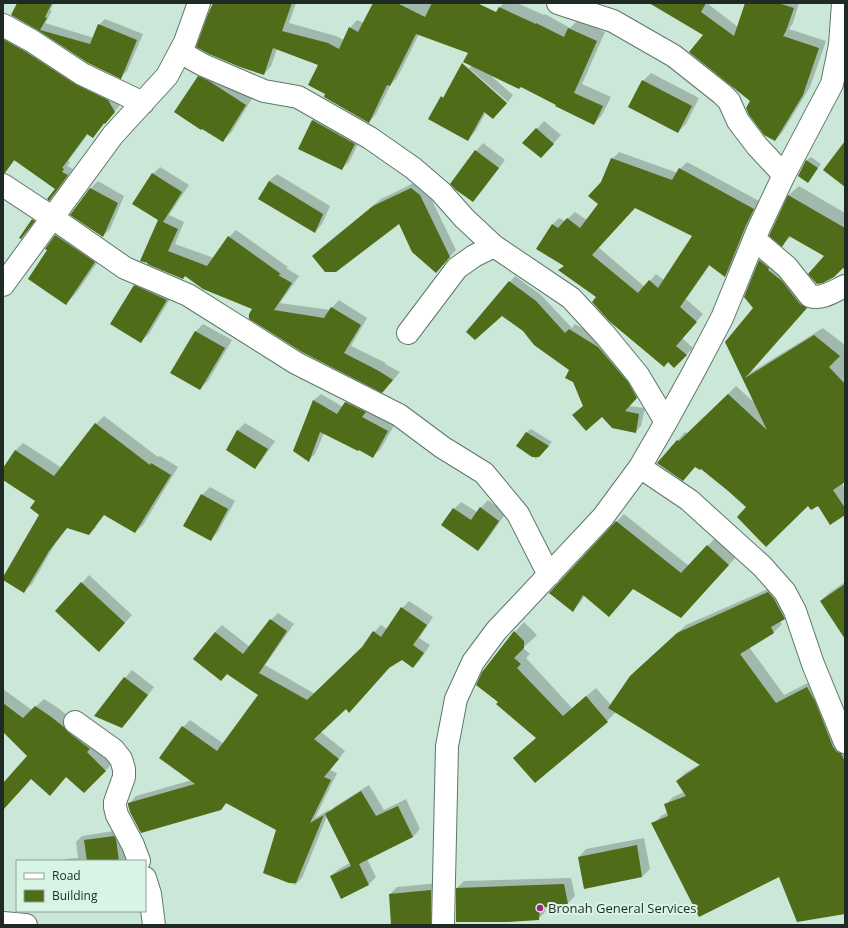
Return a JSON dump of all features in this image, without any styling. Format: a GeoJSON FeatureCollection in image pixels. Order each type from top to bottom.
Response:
{"type":"FeatureCollection","features":[{"type":"Feature","properties":{"kind":"street"},"geometry":{"type":"LineString","coordinates":[[3,285],[113,135],[167,76],[185,42],[198,3]]}},
{"type":"Feature","properties":{"kind":"street"},"geometry":{"type":"LineString","coordinates":[[558,3],[613,21],[674,56],[729,101],[738,121],[757,146],[784,175]]}},
{"type":"Feature","properties":{"kind":"street"},"geometry":{"type":"LineString","coordinates":[[443,925],[447,746],[456,699],[473,662],[496,631],[603,517],[640,466],[693,374],[722,318],[754,239],[784,175],[832,84],[840,46],[843,3]]}},
{"type":"Feature","properties":{"kind":"street"},"geometry":{"type":"LineString","coordinates":[[3,25],[32,41],[82,74],[143,103]]}},
{"type":"Feature","properties":{"kind":"street"},"geometry":{"type":"LineString","coordinates":[[180,52],[203,65],[264,91],[298,97],[370,138],[413,168],[441,192],[464,218],[494,246],[572,298],[638,375],[666,422]]}},
{"type":"Feature","properties":{"kind":"street"},"geometry":{"type":"LineString","coordinates":[[3,185],[125,268],[188,295],[296,363],[399,415],[442,447],[484,473],[518,514],[549,575]]}},
{"type":"Feature","properties":{"kind":"street"},"geometry":{"type":"LineString","coordinates":[[754,239],[787,267],[810,296],[822,296],[845,286]]}},
{"type":"Feature","properties":{"kind":"street"},"geometry":{"type":"LineString","coordinates":[[408,333],[457,268],[474,256],[494,246]]}},
{"type":"Feature","properties":{"kind":"street"},"geometry":{"type":"LineString","coordinates":[[640,466],[689,500],[762,566],[785,592],[795,611],[813,664],[845,742]]}},
{"type":"Feature","properties":{"kind":"street"},"geometry":{"type":"LineString","coordinates":[[75,722],[114,750],[121,759],[124,769],[124,778],[115,802],[115,807],[117,815],[133,845],[139,860]]}},
{"type":"Feature","properties":{"kind":"street"},"geometry":{"type":"LineString","coordinates":[[146,881],[150,894],[154,925]]}},
{"type":"Feature","properties":{"kind":"street"},"geometry":{"type":"LineString","coordinates":[[3,923],[26,925]]}},
{"type":"Feature","properties":{"kind":"building"},"geometry":{"type":"Polygon","coordinates":[[[17,3],[52,3],[45,17],[47,18],[40,30],[90,44],[98,24],[137,40],[121,79],[88,63],[39,31],[11,15],[17,3]]]}},
{"type":"Feature","properties":{"kind":"building"},"geometry":{"type":"Polygon","coordinates":[[[213,3],[292,3],[282,31],[328,43],[339,49],[349,27],[358,32],[373,3],[397,3],[425,17],[432,3],[477,3],[496,12],[499,7],[564,37],[568,28],[597,41],[574,93],[603,106],[594,125],[521,87],[519,89],[463,62],[468,53],[416,34],[390,86],[387,85],[369,123],[324,97],[325,94],[308,85],[318,65],[273,48],[264,75],[240,67],[196,47],[213,3]]]}},
{"type":"Feature","properties":{"kind":"building"},"geometry":{"type":"Polygon","coordinates":[[[649,3],[706,3],[701,12],[734,36],[745,3],[778,3],[794,8],[783,36],[819,48],[803,95],[775,141],[764,135],[749,115],[746,108],[750,101],[689,52],[703,35],[649,3]]]}},
{"type":"Feature","properties":{"kind":"building"},"geometry":{"type":"Polygon","coordinates":[[[3,39],[75,84],[108,100],[115,112],[105,124],[104,123],[93,138],[87,134],[62,168],[64,169],[62,172],[68,175],[49,201],[47,199],[55,189],[14,160],[5,173],[3,173],[3,39]]]}},
{"type":"Feature","properties":{"kind":"building"},"geometry":{"type":"Polygon","coordinates":[[[462,63],[507,103],[493,119],[484,112],[468,141],[428,119],[441,96],[443,98],[462,63]]]}},
{"type":"Feature","properties":{"kind":"building"},"geometry":{"type":"Polygon","coordinates":[[[198,76],[209,81],[246,105],[223,142],[202,129],[201,130],[174,112],[198,76]]]}},
{"type":"Feature","properties":{"kind":"building"},"geometry":{"type":"Polygon","coordinates":[[[642,80],[692,106],[678,133],[628,107],[642,80]]]}},
{"type":"Feature","properties":{"kind":"building"},"geometry":{"type":"Polygon","coordinates":[[[312,120],[355,144],[342,170],[298,149],[312,120]]]}},
{"type":"Feature","properties":{"kind":"building"},"geometry":{"type":"Polygon","coordinates":[[[536,128],[554,144],[541,158],[522,143],[536,128]]]}},
{"type":"Feature","properties":{"kind":"building"},"geometry":{"type":"Polygon","coordinates":[[[845,141],[845,187],[823,170],[845,141]]]}},
{"type":"Feature","properties":{"kind":"building"},"geometry":{"type":"Polygon","coordinates":[[[475,150],[499,168],[473,202],[450,184],[475,150]]]}},
{"type":"Feature","properties":{"kind":"building"},"geometry":{"type":"Polygon","coordinates":[[[611,158],[672,180],[679,168],[754,209],[725,277],[709,265],[680,307],[697,322],[676,346],[687,355],[674,368],[668,362],[664,367],[609,321],[592,302],[596,297],[558,270],[564,266],[536,249],[552,224],[558,228],[567,218],[580,228],[598,204],[588,196],[601,182],[611,158]],[[635,208],[592,255],[638,293],[649,280],[658,288],[692,236],[635,208]]]}},
{"type":"Feature","properties":{"kind":"building"},"geometry":{"type":"Polygon","coordinates":[[[806,160],[818,168],[808,183],[798,176],[806,160]]]}},
{"type":"Feature","properties":{"kind":"building"},"geometry":{"type":"Polygon","coordinates":[[[152,173],[182,192],[163,222],[178,229],[168,251],[207,266],[228,236],[281,274],[278,275],[292,283],[274,310],[324,318],[331,307],[361,325],[344,353],[393,380],[382,393],[302,352],[249,319],[249,314],[252,309],[203,289],[185,276],[183,279],[147,264],[148,263],[140,261],[158,220],[132,204],[152,173]]]}},
{"type":"Feature","properties":{"kind":"building"},"geometry":{"type":"Polygon","coordinates":[[[269,181],[323,214],[315,233],[258,199],[269,181]]]}},
{"type":"Feature","properties":{"kind":"building"},"geometry":{"type":"Polygon","coordinates":[[[90,188],[118,203],[103,237],[70,215],[90,188]]]}},
{"type":"Feature","properties":{"kind":"building"},"geometry":{"type":"Polygon","coordinates":[[[411,188],[420,195],[450,257],[436,273],[412,252],[399,224],[336,272],[325,272],[312,256],[373,206],[411,188]]]}},
{"type":"Feature","properties":{"kind":"building"},"geometry":{"type":"Polygon","coordinates":[[[788,195],[845,228],[845,269],[843,268],[834,277],[823,283],[817,284],[808,274],[824,256],[789,236],[782,247],[769,236],[788,195]]]}},
{"type":"Feature","properties":{"kind":"building"},"geometry":{"type":"Polygon","coordinates":[[[32,219],[35,221],[21,239],[19,238],[32,219]]]}},
{"type":"Feature","properties":{"kind":"building"},"geometry":{"type":"Polygon","coordinates":[[[55,235],[95,262],[66,305],[28,279],[47,250],[45,249],[55,235]]]}},
{"type":"Feature","properties":{"kind":"building"},"geometry":{"type":"Polygon","coordinates":[[[759,260],[769,268],[768,270],[782,281],[800,304],[807,308],[745,378],[814,335],[840,356],[829,367],[845,384],[845,482],[833,490],[845,508],[845,515],[830,525],[818,506],[811,510],[808,506],[766,547],[737,517],[746,507],[701,469],[700,470],[695,467],[683,481],[657,463],[677,440],[679,441],[728,394],[767,430],[725,342],[753,308],[744,297],[759,260]]]}},
{"type":"Feature","properties":{"kind":"building"},"geometry":{"type":"Polygon","coordinates":[[[509,281],[536,301],[565,333],[569,329],[598,347],[628,382],[637,398],[625,411],[639,414],[636,433],[612,428],[602,417],[586,431],[572,415],[583,406],[573,382],[565,378],[569,370],[534,345],[523,331],[502,316],[475,340],[466,332],[509,281]]]}},
{"type":"Feature","properties":{"kind":"building"},"geometry":{"type":"Polygon","coordinates":[[[134,285],[167,300],[141,343],[110,324],[134,285]]]}},
{"type":"Feature","properties":{"kind":"building"},"geometry":{"type":"Polygon","coordinates":[[[195,331],[225,348],[200,390],[170,373],[195,331]]]}},
{"type":"Feature","properties":{"kind":"building"},"geometry":{"type":"Polygon","coordinates":[[[313,400],[337,414],[345,402],[366,412],[362,417],[388,431],[373,458],[320,432],[309,462],[293,451],[313,400]]]}},
{"type":"Feature","properties":{"kind":"building"},"geometry":{"type":"Polygon","coordinates":[[[95,423],[150,465],[151,463],[171,475],[135,533],[104,515],[89,535],[67,528],[49,551],[24,593],[3,580],[3,577],[39,515],[30,508],[35,501],[3,480],[3,468],[15,450],[54,476],[95,423]]]}},
{"type":"Feature","properties":{"kind":"building"},"geometry":{"type":"Polygon","coordinates":[[[237,430],[268,449],[255,469],[226,450],[237,430]]]}},
{"type":"Feature","properties":{"kind":"building"},"geometry":{"type":"Polygon","coordinates":[[[526,432],[549,446],[539,457],[532,457],[516,446],[526,432]]]}},
{"type":"Feature","properties":{"kind":"building"},"geometry":{"type":"Polygon","coordinates":[[[201,494],[228,509],[211,541],[183,526],[201,494]]]}},
{"type":"Feature","properties":{"kind":"building"},"geometry":{"type":"Polygon","coordinates":[[[480,507],[499,521],[478,551],[441,525],[453,508],[471,520],[480,507]]]}},
{"type":"Feature","properties":{"kind":"building"},"geometry":{"type":"Polygon","coordinates":[[[616,521],[681,573],[707,545],[729,565],[681,618],[633,589],[609,617],[583,595],[573,612],[549,593],[616,521]]]}},
{"type":"Feature","properties":{"kind":"building"},"geometry":{"type":"Polygon","coordinates":[[[81,582],[125,623],[99,652],[55,611],[81,582]]]}},
{"type":"Feature","properties":{"kind":"building"},"geometry":{"type":"Polygon","coordinates":[[[845,584],[845,639],[820,601],[845,584]]]}},
{"type":"Feature","properties":{"kind":"building"},"geometry":{"type":"Polygon","coordinates":[[[768,592],[774,599],[785,619],[771,627],[774,633],[740,654],[776,703],[807,687],[815,701],[833,747],[837,752],[841,753],[845,762],[845,914],[797,922],[779,877],[699,917],[651,823],[668,816],[664,804],[686,796],[676,781],[700,765],[608,708],[630,676],[677,633],[768,592]]]}},
{"type":"Feature","properties":{"kind":"building"},"geometry":{"type":"Polygon","coordinates":[[[401,607],[427,625],[413,645],[424,653],[413,668],[402,660],[389,668],[349,713],[346,709],[314,739],[339,759],[324,777],[331,780],[310,823],[324,815],[296,883],[289,883],[263,873],[276,830],[226,803],[221,810],[141,833],[130,812],[128,803],[195,784],[159,758],[182,726],[217,751],[258,695],[227,674],[221,681],[193,659],[215,632],[243,654],[270,619],[287,631],[259,673],[307,700],[362,647],[373,631],[381,637],[401,607]]]}},
{"type":"Feature","properties":{"kind":"building"},"geometry":{"type":"Polygon","coordinates":[[[514,631],[524,641],[524,648],[514,658],[521,664],[517,668],[563,716],[586,696],[608,722],[535,783],[513,758],[536,738],[496,704],[498,702],[476,685],[482,672],[514,631]]]}},
{"type":"Feature","properties":{"kind":"building"},"geometry":{"type":"Polygon","coordinates":[[[124,677],[148,695],[122,728],[94,716],[124,677]]]}},
{"type":"Feature","properties":{"kind":"building"},"geometry":{"type":"Polygon","coordinates":[[[3,703],[23,718],[35,706],[50,716],[90,749],[87,752],[106,771],[84,793],[66,777],[50,796],[31,779],[3,810],[3,783],[27,756],[3,732],[3,703]]]}},
{"type":"Feature","properties":{"kind":"building"},"geometry":{"type":"Polygon","coordinates":[[[361,791],[376,816],[398,806],[413,837],[359,864],[369,885],[341,899],[330,876],[351,866],[325,814],[361,791]]]}},
{"type":"Feature","properties":{"kind":"building"},"geometry":{"type":"Polygon","coordinates":[[[114,836],[116,839],[119,860],[87,860],[84,840],[114,836]]]}},
{"type":"Feature","properties":{"kind":"building"},"geometry":{"type":"Polygon","coordinates":[[[637,845],[642,877],[584,889],[578,857],[637,845]]]}},
{"type":"Feature","properties":{"kind":"building"},"geometry":{"type":"Polygon","coordinates":[[[564,884],[568,904],[540,908],[539,920],[506,922],[456,922],[456,888],[564,884]]]}},
{"type":"Feature","properties":{"kind":"building"},"geometry":{"type":"Polygon","coordinates":[[[431,890],[431,925],[391,925],[389,894],[431,890]]]}},
{"type":"Feature","properties":{"kind":"place","name":"Bronah General Services"},"geometry":{"type":"Point","coordinates":[540,908]}}]}
